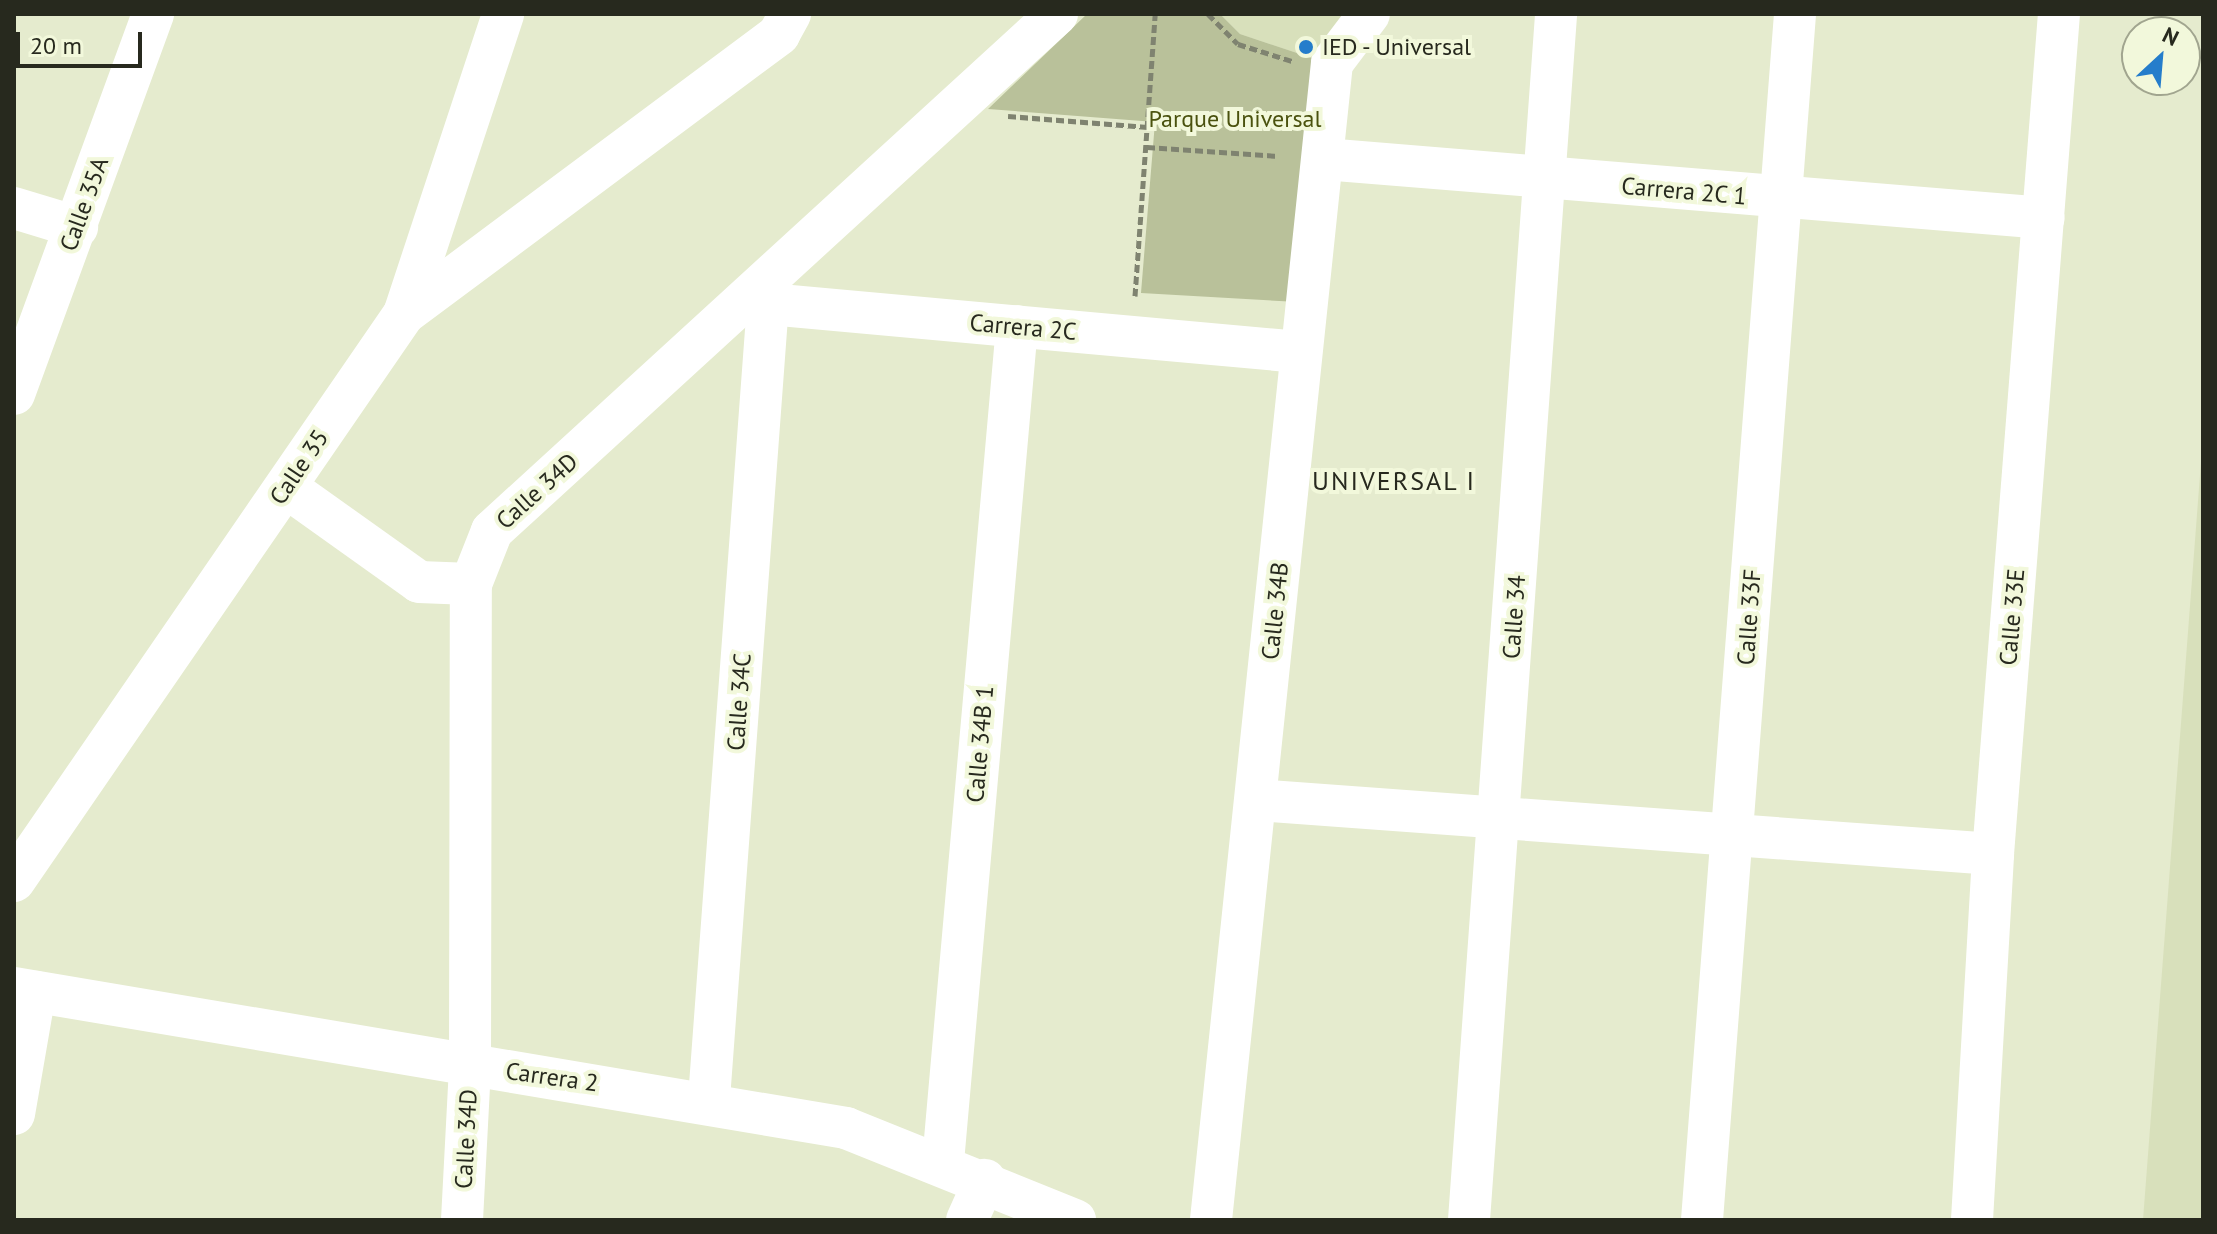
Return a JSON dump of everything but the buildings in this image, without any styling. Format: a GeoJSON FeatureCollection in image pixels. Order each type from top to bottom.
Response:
{"type":"FeatureCollection","features":[{"type":"Feature","properties":{"kind":"street","name":"Calle 35A"},"geometry":{"type":"LineString","coordinates":[[14,394],[153,14]]}},
{"type":"Feature","properties":{"kind":"street","name":"Calle 35"},"geometry":{"type":"LineString","coordinates":[[14,881],[404,314],[503,14]]}},
{"type":"Feature","properties":{"kind":"street"},"geometry":{"type":"LineString","coordinates":[[404,314],[779,34],[790,14]]}},
{"type":"Feature","properties":{"kind":"street","name":"Calle 34D"},"geometry":{"type":"LineString","coordinates":[[462,1220],[470,1066],[471,584],[492,531],[757,303],[951,111],[1057,14]]}},
{"type":"Feature","properties":{"kind":"street","name":"Calle 34B"},"geometry":{"type":"LineString","coordinates":[[1211,1220],[1331,74],[1369,14]]}},
{"type":"Feature","properties":{"kind":"street","name":"Calle 34"},"geometry":{"type":"LineString","coordinates":[[1469,1220],[1502,815],[1541,178],[1556,14]]}},
{"type":"Feature","properties":{"kind":"street","name":"Calle 33F"},"geometry":{"type":"LineString","coordinates":[[1702,1220],[1795,14]]}},
{"type":"Feature","properties":{"kind":"street","name":"Calle 33E"},"geometry":{"type":"LineString","coordinates":[[1972,1220],[1993,854],[2059,14]]}},
{"type":"Feature","properties":{"kind":"street","name":"Carrera 2C 1"},"geometry":{"type":"LineString","coordinates":[[1324,159],[1781,200],[2044,218]]}},
{"type":"Feature","properties":{"kind":"street"},"geometry":{"type":"LineString","coordinates":[[14,208],[77,227]]}},
{"type":"Feature","properties":{"kind":"street","name":"Carrera 2C"},"geometry":{"type":"LineString","coordinates":[[757,303],[1300,352]]}},
{"type":"Feature","properties":{"kind":"street","name":"Calle 34C"},"geometry":{"type":"LineString","coordinates":[[709,1099],[757,303]]}},
{"type":"Feature","properties":{"kind":"street","name":"Calle 34B 1"},"geometry":{"type":"LineString","coordinates":[[943,1162],[1017,326]]}},
{"type":"Feature","properties":{"kind":"street"},"geometry":{"type":"LineString","coordinates":[[286,487],[419,582],[471,584]]}},
{"type":"Feature","properties":{"kind":"street"},"geometry":{"type":"LineString","coordinates":[[1256,800],[1502,815],[1732,838],[1993,854]]}},
{"type":"Feature","properties":{"kind":"street"},"geometry":{"type":"LineString","coordinates":[[14,1114],[24,990]]}},
{"type":"Feature","properties":{"kind":"street","name":"Carrera 2"},"geometry":{"type":"LineString","coordinates":[[24,990],[470,1066],[709,1099],[846,1128],[943,1162],[1075,1220]]}},
{"type":"Feature","properties":{"kind":"street"},"geometry":{"type":"LineString","coordinates":[[967,1220],[985,1180]]}},
{"type":"Feature","properties":{"kind":"path"},"geometry":{"type":"LineString","coordinates":[[1132,337],[1155,14]]}},
{"type":"Feature","properties":{"kind":"path"},"geometry":{"type":"LineString","coordinates":[[1208,14],[1238,44],[1331,74]]}},
{"type":"Feature","properties":{"kind":"path"},"geometry":{"type":"LineString","coordinates":[[1238,44],[1240,34]]}},
{"type":"Feature","properties":{"kind":"path"},"geometry":{"type":"LineString","coordinates":[[951,111],[1148,127]]}},
{"type":"Feature","properties":{"kind":"path"},"geometry":{"type":"LineString","coordinates":[[1147,147],[1324,159]]}},
{"type":"Feature","properties":{"kind":"shaded area","name":"IED - Universal"},"geometry":{"type":"Polygon","coordinates":[[[1220,14],[1355,14],[1321,61],[1240,34],[1220,14]]]}},
{"type":"Feature","properties":{"kind":"shaded area"},"geometry":{"type":"Polygon","coordinates":[[[2203,436],[2203,1220],[2143,1220],[2203,436]]]}},
{"type":"Feature","properties":{"kind":"green space","name":"Parque Universal"},"geometry":{"type":"Polygon","coordinates":[[[1087,14],[1220,14],[1240,34],[1321,61],[1298,302],[1141,293],[1155,122],[988,109],[1087,14]]]}},
{"type":"Feature","properties":{"kind":"place","name":"IED - Universal"},"geometry":{"type":"Point","coordinates":[1306,47]}},
{"type":"Feature","properties":{"kind":"district","name":"UNIVERSAL I"},"geometry":{"type":"Point","coordinates":[1394,481]}}]}
